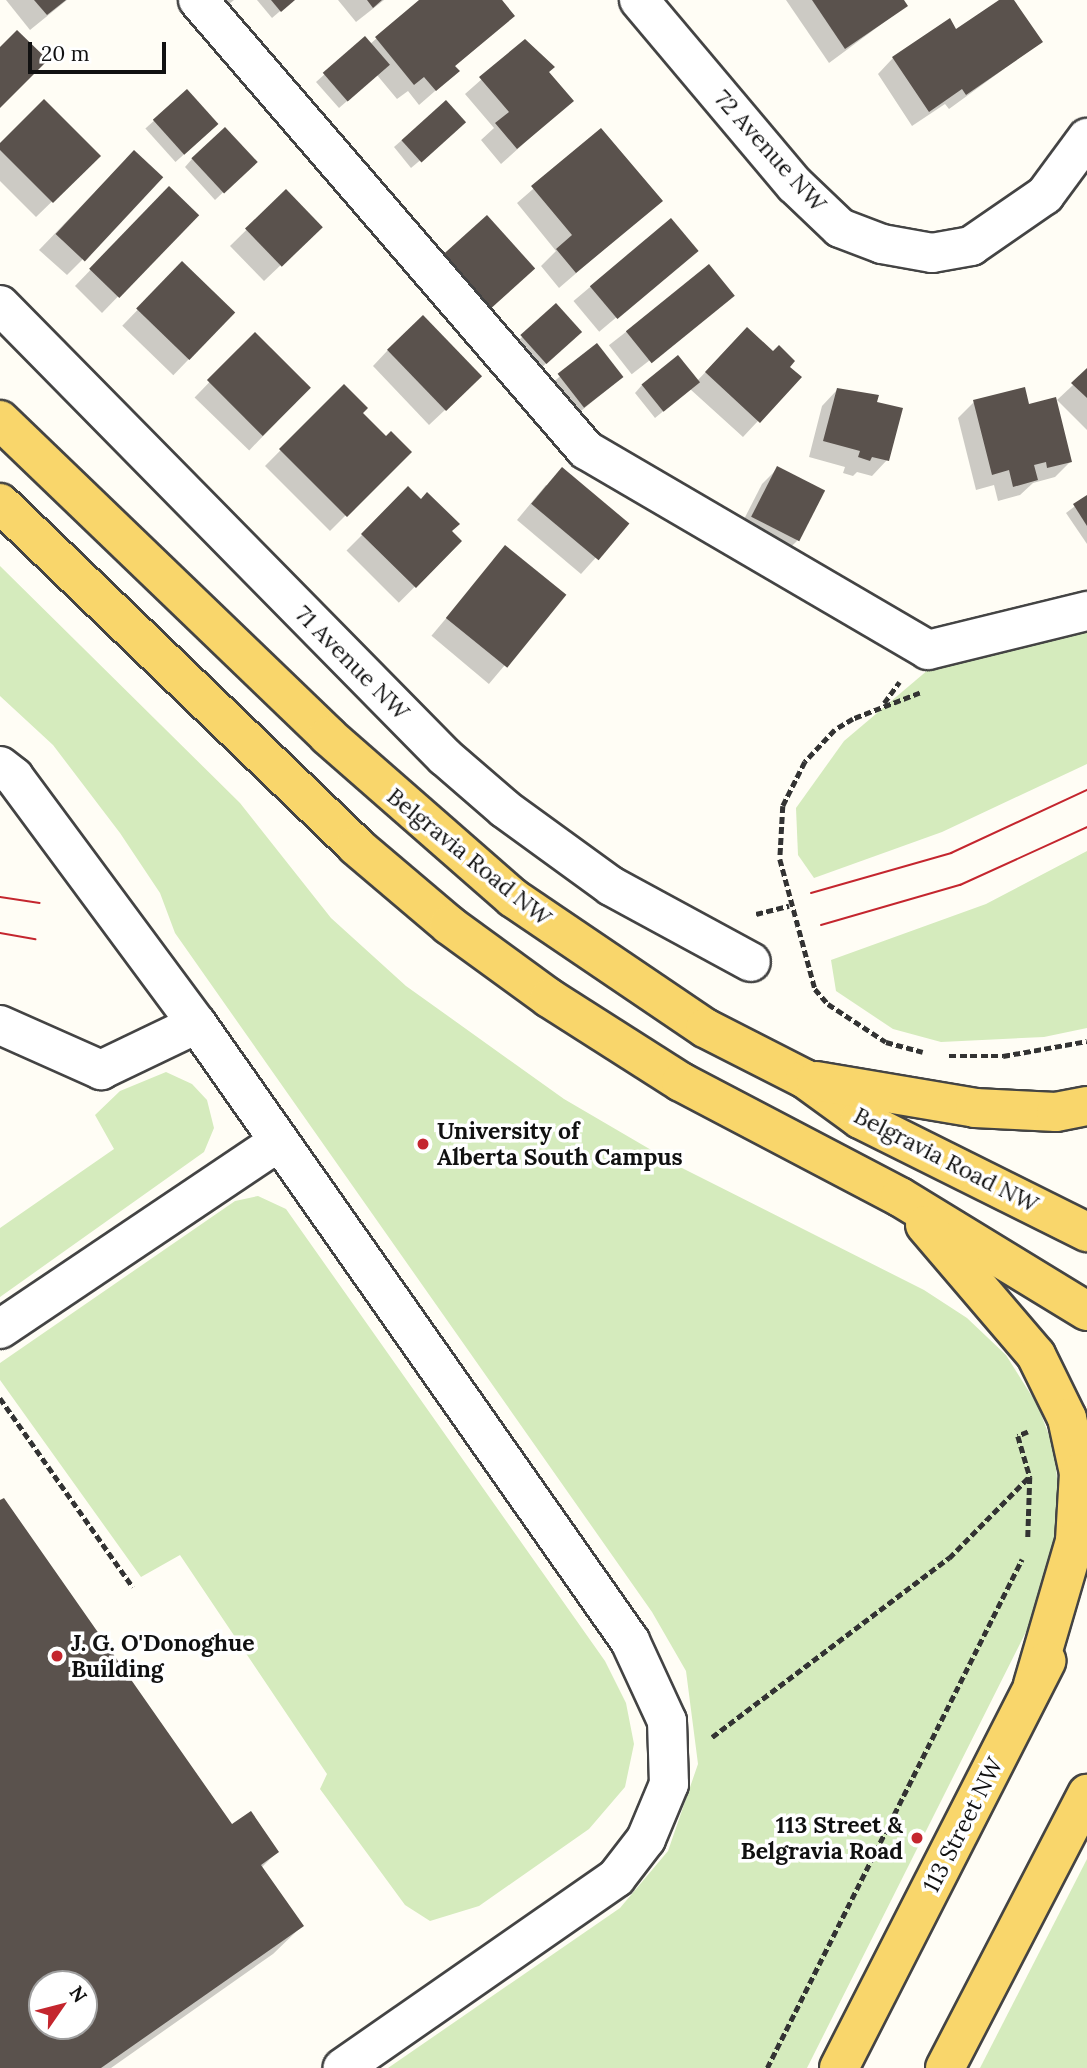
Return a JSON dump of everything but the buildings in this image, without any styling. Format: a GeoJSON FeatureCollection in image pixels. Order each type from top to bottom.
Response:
{"type":"FeatureCollection","features":[{"type":"Feature","properties":{"kind":"main road","name":"Belgravia Road NW"},"geometry":{"type":"LineString","coordinates":[[0,420],[328,736],[513,898],[705,1028],[805,1079],[860,1118],[1087,1233]]}},
{"type":"Feature","properties":{"kind":"main road"},"geometry":{"type":"LineString","coordinates":[[0,503],[346,836],[449,925],[549,998],[681,1082],[900,1198],[1087,1311]]}},
{"type":"Feature","properties":{"kind":"main road"},"geometry":{"type":"LineString","coordinates":[[805,1079],[975,1108],[1056,1112],[1087,1106]]}},
{"type":"Feature","properties":{"kind":"main road"},"geometry":{"type":"LineString","coordinates":[[900,1198],[1036,1355],[1068,1418],[1079,1473],[1075,1541],[1034,1685]]}},
{"type":"Feature","properties":{"kind":"main road","name":"113 Street NW"},"geometry":{"type":"LineString","coordinates":[[839,2068],[1087,1583]]}},
{"type":"Feature","properties":{"kind":"main road"},"geometry":{"type":"LineString","coordinates":[[945,2068],[1087,1794]]}},
{"type":"Feature","properties":{"kind":"street"},"geometry":{"type":"LineString","coordinates":[[198,0],[586,450],[928,650],[1087,611]]}},
{"type":"Feature","properties":{"kind":"street","name":"72 Avenue NW"},"geometry":{"type":"LineString","coordinates":[[639,0],[795,185],[840,228],[882,244],[932,253],[971,246],[1045,195],[1087,138]]}},
{"type":"Feature","properties":{"kind":"street","name":"71 Avenue NW"},"geometry":{"type":"LineString","coordinates":[[0,305],[475,783],[611,886],[751,962]]}},
{"type":"Feature","properties":{"kind":"street"},"geometry":{"type":"LineString","coordinates":[[0,766],[14,777],[197,1024],[276,1143],[630,1641],[667,1721],[669,1784],[646,1839],[615,1878],[343,2068]]}},
{"type":"Feature","properties":{"kind":"street"},"geometry":{"type":"LineString","coordinates":[[0,1025],[101,1070],[197,1024]]}},
{"type":"Feature","properties":{"kind":"street"},"geometry":{"type":"LineString","coordinates":[[0,1329],[276,1143]]}},
{"type":"Feature","properties":{"kind":"path"},"geometry":{"type":"LineString","coordinates":[[926,1053],[886,1042],[828,1004],[815,989],[789,906],[780,841],[783,806],[793,781],[822,743],[853,719],[934,689]]}},
{"type":"Feature","properties":{"kind":"path"},"geometry":{"type":"LineString","coordinates":[[937,1055],[1003,1056],[1087,1041]]}},
{"type":"Feature","properties":{"kind":"path"},"geometry":{"type":"LineString","coordinates":[[0,1398],[132,1587]]}},
{"type":"Feature","properties":{"kind":"path"},"geometry":{"type":"LineString","coordinates":[[767,2068],[1028,1548],[1030,1477],[1018,1436],[1037,1428]]}},
{"type":"Feature","properties":{"kind":"path"},"geometry":{"type":"LineString","coordinates":[[707,1740],[949,1558],[1030,1477]]}},
{"type":"Feature","properties":{"kind":"green space"},"geometry":{"type":"Polygon","coordinates":[[[0,566],[240,803],[331,918],[406,986],[564,1099],[682,1168],[924,1290],[967,1318],[1006,1355],[1038,1406],[1054,1449],[1060,1508],[1051,1582],[807,2068],[388,2068],[620,1908],[668,1851],[698,1764],[686,1671],[652,1612],[175,933],[160,893],[120,833],[53,745],[0,696],[0,566]]]}},
{"type":"Feature","properties":{"kind":"green space"},"geometry":{"type":"Polygon","coordinates":[[[1087,615],[1087,764],[942,832],[814,878],[798,855],[796,808],[844,741],[935,664],[1087,615]]]}},
{"type":"Feature","properties":{"kind":"green space"},"geometry":{"type":"Polygon","coordinates":[[[1087,851],[1087,1028],[1044,1037],[941,1042],[893,1029],[836,991],[831,960],[986,904],[1087,851]]]}},
{"type":"Feature","properties":{"kind":"green space"},"geometry":{"type":"Polygon","coordinates":[[[166,1072],[192,1084],[207,1100],[214,1128],[204,1152],[0,1297],[0,1228],[114,1149],[95,1115],[120,1091],[166,1072]]]}},
{"type":"Feature","properties":{"kind":"green space"},"geometry":{"type":"Polygon","coordinates":[[[258,1196],[286,1209],[605,1661],[626,1703],[634,1744],[625,1787],[589,1829],[479,1906],[430,1921],[405,1905],[320,1789],[327,1774],[180,1555],[141,1577],[0,1380],[0,1363],[235,1201],[258,1196]]]}},
{"type":"Feature","properties":{"kind":"green space"},"geometry":{"type":"Polygon","coordinates":[[[1087,1859],[1087,2068],[980,2068],[1087,1859]]]}},
{"type":"Feature","properties":{"kind":"tram line"},"geometry":{"type":"LineString","coordinates":[[811,893],[951,853],[1087,790]]}},
{"type":"Feature","properties":{"kind":"tram line"},"geometry":{"type":"LineString","coordinates":[[821,925],[960,885],[1087,827]]}},
{"type":"Feature","properties":{"kind":"tram line"},"geometry":{"type":"LineString","coordinates":[[0,897],[40,903]]}},
{"type":"Feature","properties":{"kind":"tram line"},"geometry":{"type":"LineString","coordinates":[[0,933],[35,939]]}},
{"type":"Feature","properties":{"kind":"place","name":"University of Alberta South Campus"},"geometry":{"type":"Point","coordinates":[423,1144]}},
{"type":"Feature","properties":{"kind":"place","name":"J. G. O'Donoghue Building"},"geometry":{"type":"Point","coordinates":[57,1656]}},
{"type":"Feature","properties":{"kind":"place","name":"113 Street & Belgravia Road"},"geometry":{"type":"Point","coordinates":[917,1838]}}]}
